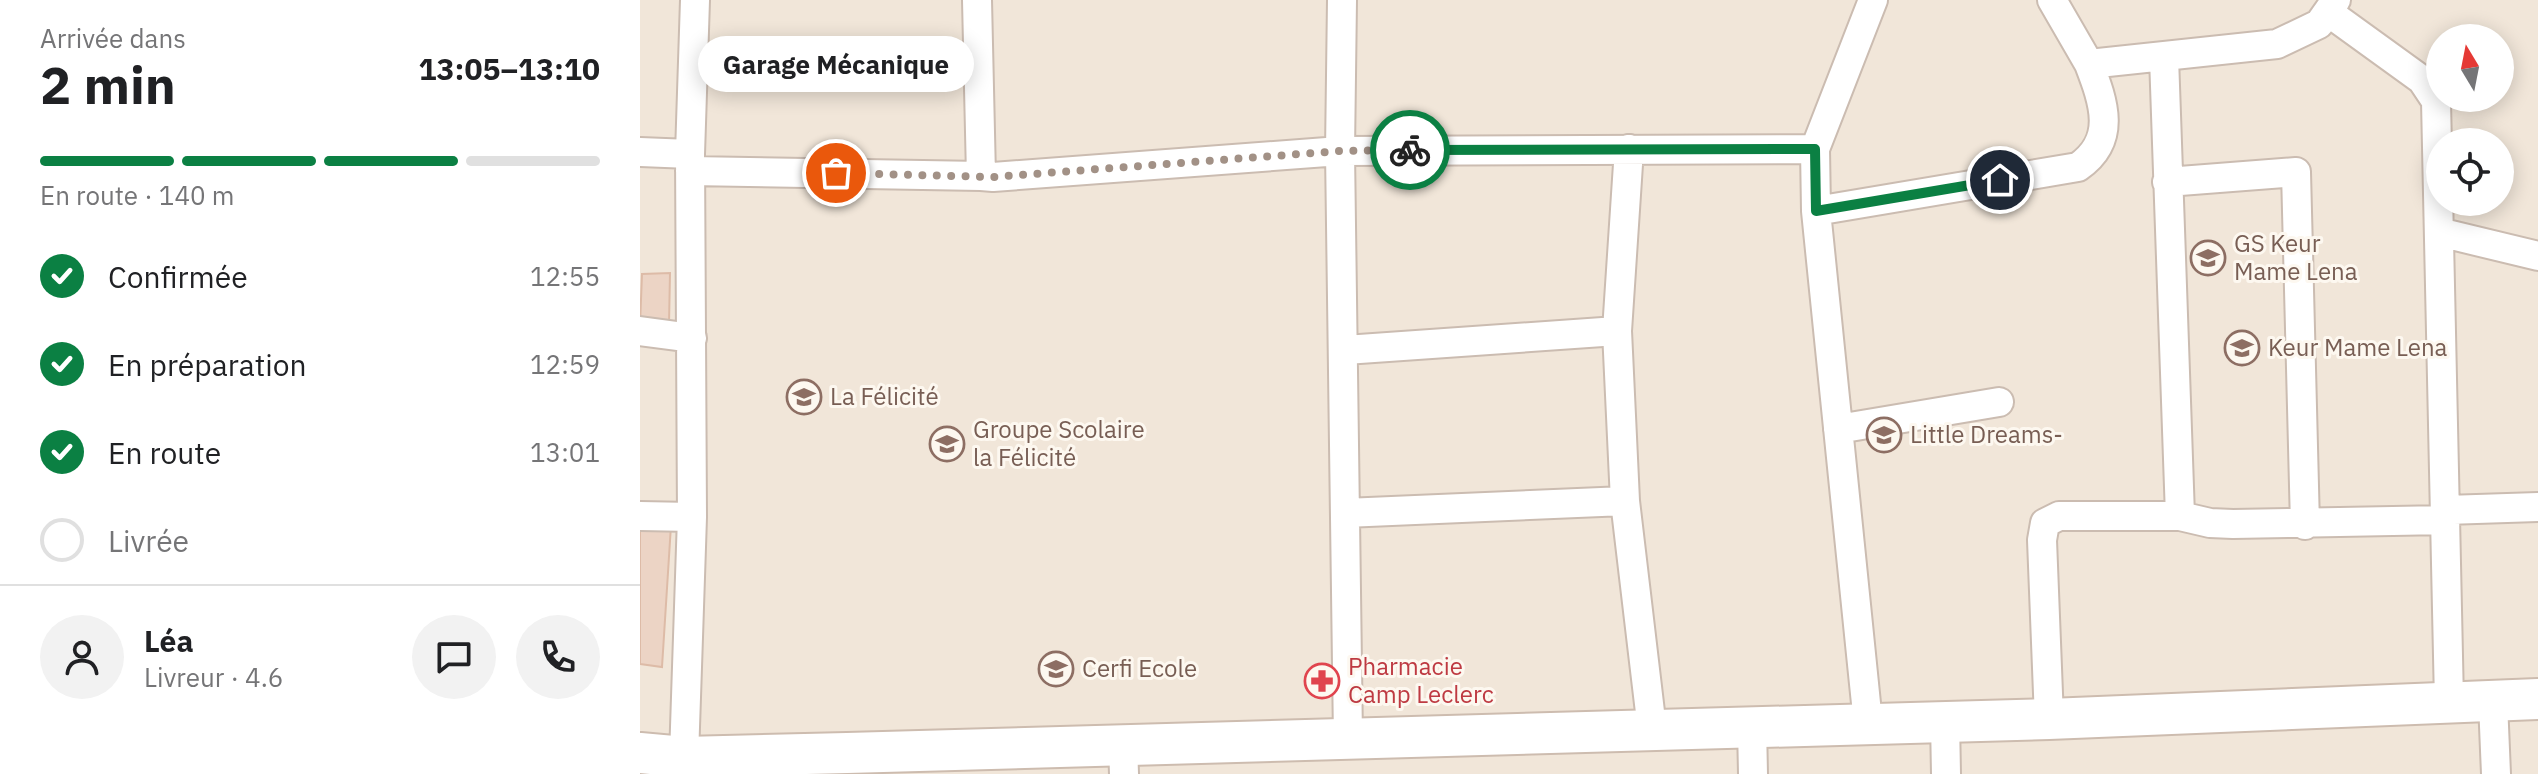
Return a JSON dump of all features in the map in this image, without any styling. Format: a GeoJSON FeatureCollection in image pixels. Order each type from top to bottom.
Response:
{"type":"FeatureCollection","features":[{"type":"Feature","properties":{"kind":"street"},"geometry":{"type":"LineString","coordinates":[[684,757],[692,517],[690,162],[695,0]]}},
{"type":"Feature","properties":{"kind":"street"},"geometry":{"type":"LineString","coordinates":[[977,0],[981,176]]}},
{"type":"Feature","properties":{"kind":"street"},"geometry":{"type":"LineString","coordinates":[[1342,0],[1340,151],[1348,738]]}},
{"type":"Feature","properties":{"kind":"street"},"geometry":{"type":"LineString","coordinates":[[1868,723],[1816,211],[1815,149],[1873,0]]}},
{"type":"Feature","properties":{"kind":"street"},"geometry":{"type":"LineString","coordinates":[[1816,211],[2078,167],[2096,154],[2105,134],[2097,83],[2052,0]]}},
{"type":"Feature","properties":{"kind":"street"},"geometry":{"type":"LineString","coordinates":[[2089,64],[2277,44],[2319,24],[2332,6],[2422,80],[2436,101],[2449,702]]}},
{"type":"Feature","properties":{"kind":"street"},"geometry":{"type":"LineString","coordinates":[[2164,57],[2180,516]]}},
{"type":"Feature","properties":{"kind":"street"},"geometry":{"type":"LineString","coordinates":[[1629,149],[1617,331],[1625,501],[1652,729]]}},
{"type":"Feature","properties":{"kind":"street"},"geometry":{"type":"LineString","coordinates":[[640,152],[690,162],[981,176],[1340,151],[1815,149]]}},
{"type":"Feature","properties":{"kind":"street"},"geometry":{"type":"LineString","coordinates":[[2167,182],[2296,172],[2305,525]]}},
{"type":"Feature","properties":{"kind":"street"},"geometry":{"type":"LineString","coordinates":[[2439,232],[2538,256]]}},
{"type":"Feature","properties":{"kind":"street"},"geometry":{"type":"LineString","coordinates":[[640,331],[692,338]]}},
{"type":"Feature","properties":{"kind":"street"},"geometry":{"type":"LineString","coordinates":[[1345,350],[1617,331]]}},
{"type":"Feature","properties":{"kind":"street"},"geometry":{"type":"LineString","coordinates":[[1838,429],[1999,402]]}},
{"type":"Feature","properties":{"kind":"street"},"geometry":{"type":"LineString","coordinates":[[1345,513],[1625,501]]}},
{"type":"Feature","properties":{"kind":"street"},"geometry":{"type":"LineString","coordinates":[[2049,719],[2042,540],[2045,523],[2059,516],[2180,516],[2210,523],[2305,525],[2538,507]]}},
{"type":"Feature","properties":{"kind":"street"},"geometry":{"type":"LineString","coordinates":[[640,516],[692,517]]}},
{"type":"Feature","properties":{"kind":"street"},"geometry":{"type":"LineString","coordinates":[[640,753],[848,764],[1124,758],[1348,738],[2049,719],[2538,699]]}},
{"type":"Feature","properties":{"kind":"street"},"geometry":{"type":"LineString","coordinates":[[2493,702],[2496,774]]}},
{"type":"Feature","properties":{"kind":"street"},"geometry":{"type":"LineString","coordinates":[[1945,721],[1946,774]]}},
{"type":"Feature","properties":{"kind":"street"},"geometry":{"type":"LineString","coordinates":[[1752,726],[1753,774]]}},
{"type":"Feature","properties":{"kind":"shaded area"},"geometry":{"type":"Polygon","coordinates":[[[640,0],[2538,0],[2538,774],[640,774],[640,0]]]}},
{"type":"Feature","properties":{"kind":"building"},"geometry":{"type":"Polygon","coordinates":[[[670,273],[669,324],[640,325],[642,274],[670,273]]]}},
{"type":"Feature","properties":{"kind":"building"},"geometry":{"type":"Polygon","coordinates":[[[640,525],[671,525],[662,667],[640,664],[640,525]]]}},
{"type":"Feature","properties":{"kind":"way so far"},"geometry":{"type":"LineString","coordinates":[[836,173],[993,177],[1340,151],[1410,150]]}},
{"type":"Feature","properties":{"kind":"place","name":"Garage Mécanique"},"geometry":{"type":"Point","coordinates":[836,173]}},
{"type":"Feature","properties":{"kind":"place","name":"GS Keur Mame Lena"},"geometry":{"type":"Point","coordinates":[2208,258]}},
{"type":"Feature","properties":{"kind":"place","name":"Keur Mame Lena"},"geometry":{"type":"Point","coordinates":[2242,348]}},
{"type":"Feature","properties":{"kind":"place","name":"La Félicité"},"geometry":{"type":"Point","coordinates":[804,397]}},
{"type":"Feature","properties":{"kind":"place","name":"Little Dreams-"},"geometry":{"type":"Point","coordinates":[1884,435]}},
{"type":"Feature","properties":{"kind":"place","name":"Groupe Scolaire la Félicité"},"geometry":{"type":"Point","coordinates":[947,444]}},
{"type":"Feature","properties":{"kind":"place","name":"Cerfi Ecole"},"geometry":{"type":"Point","coordinates":[1056,669]}},
{"type":"Feature","properties":{"kind":"place","name":"Pharmacie Camp Leclerc"},"geometry":{"type":"Point","coordinates":[1322,681]}},
{"type":"Feature","properties":{"kind":"route"},"geometry":{"type":"LineString","coordinates":[[1410,150],[1815,149],[1816,211],[2000,180]]}}]}
